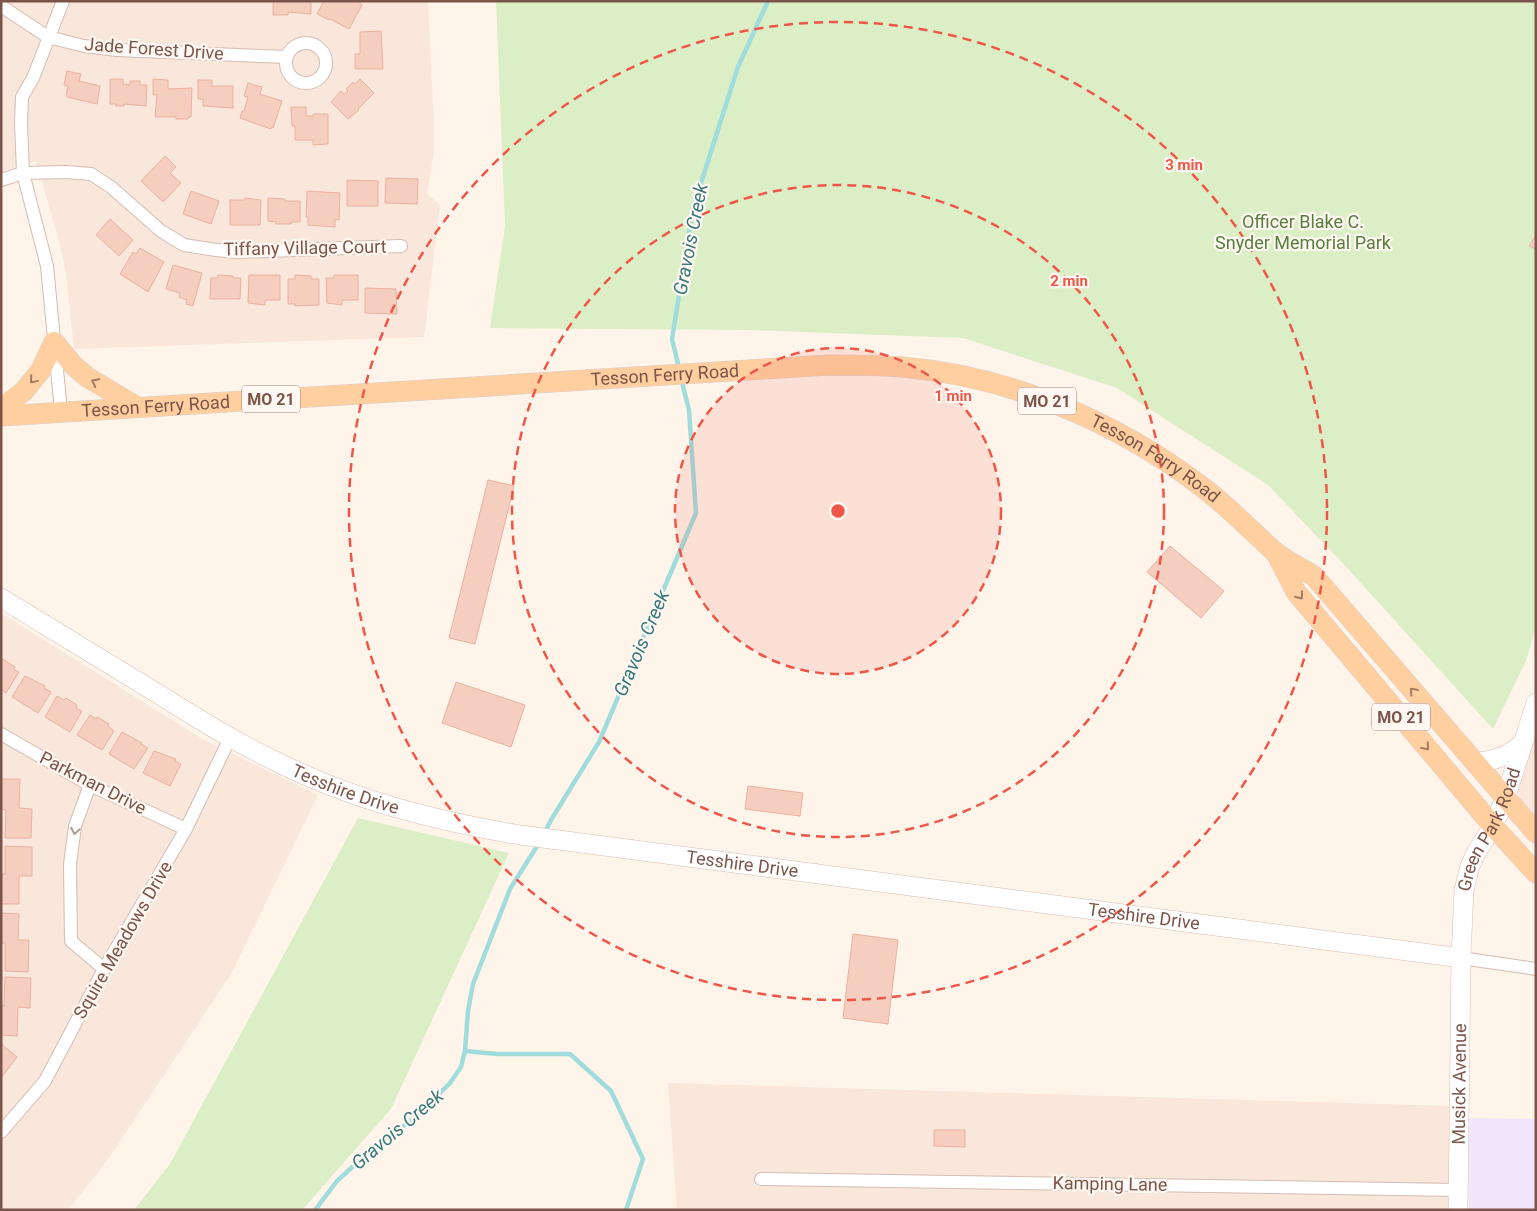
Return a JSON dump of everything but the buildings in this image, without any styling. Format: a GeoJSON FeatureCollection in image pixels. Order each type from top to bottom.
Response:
{"type":"FeatureCollection","features":[{"type":"Feature","properties":{"kind":"main road"},"geometry":{"type":"LineString","coordinates":[[1,409],[24,390],[41,370],[54,342],[87,377],[137,407]]}},
{"type":"Feature","properties":{"kind":"main road","name":"Tesson Ferry Road"},"geometry":{"type":"LineString","coordinates":[[1,416],[773,367],[829,365],[903,367],[976,379],[1043,399],[1113,430],[1176,468],[1227,507],[1276,553],[1314,576],[1536,834]]}},
{"type":"Feature","properties":{"kind":"main road","name":"Tesson Ferry Road"},"geometry":{"type":"LineString","coordinates":[[1276,553],[1296,592],[1493,826],[1536,873]]}},
{"type":"Feature","properties":{"kind":"street"},"geometry":{"type":"LineString","coordinates":[[60,411],[47,266],[23,174],[21,123],[22,97],[33,78],[63,1]]}},
{"type":"Feature","properties":{"kind":"street","name":"Jade Forest Drive"},"geometry":{"type":"LineString","coordinates":[[1,6],[48,37],[84,46],[117,50],[287,57]]}},
{"type":"Feature","properties":{"kind":"street","name":"Tiffany Village Court"},"geometry":{"type":"LineString","coordinates":[[1,180],[23,174],[66,172],[91,174],[111,187],[161,231],[184,245],[237,252],[401,246]]}},
{"type":"Feature","properties":{"kind":"street","name":"Tesshire Drive"},"geometry":{"type":"LineString","coordinates":[[1,598],[230,738],[290,768],[380,804],[469,826],[520,835],[1536,969]]}},
{"type":"Feature","properties":{"kind":"street","name":"Green Park Road"},"geometry":{"type":"LineString","coordinates":[[1461,958],[1462,907],[1466,879],[1476,853],[1493,826],[1504,799],[1536,703]]}},
{"type":"Feature","properties":{"kind":"street","name":"Parkman Drive"},"geometry":{"type":"LineString","coordinates":[[1,734],[90,785],[186,829]]}},
{"type":"Feature","properties":{"kind":"street","name":"Squire Meadows Drive"},"geometry":{"type":"LineString","coordinates":[[1,1132],[44,1081],[104,969],[186,829],[230,738]]}},
{"type":"Feature","properties":{"kind":"street"},"geometry":{"type":"LineString","coordinates":[[1474,762],[1490,762],[1508,755],[1523,743]]}},
{"type":"Feature","properties":{"kind":"street"},"geometry":{"type":"LineString","coordinates":[[90,785],[75,826],[70,864],[71,942],[104,969]]}},
{"type":"Feature","properties":{"kind":"street","name":"Musick Avenue"},"geometry":{"type":"LineString","coordinates":[[1458,1210],[1461,958]]}},
{"type":"Feature","properties":{"kind":"street","name":"Kamping Lane"},"geometry":{"type":"LineString","coordinates":[[761,1179],[1459,1190]]}},
{"type":"Feature","properties":{"kind":"shaded area"},"geometry":{"type":"Polygon","coordinates":[[[1,1],[428,1],[434,151],[427,194],[440,205],[424,337],[74,349],[66,273],[59,241],[36,161],[1,172],[1,1]]]}},
{"type":"Feature","properties":{"kind":"shaded area"},"geometry":{"type":"Polygon","coordinates":[[[1,613],[204,740],[318,795],[230,976],[107,1161],[68,1210],[1,1210],[1,613]]]}},
{"type":"Feature","properties":{"kind":"shaded area"},"geometry":{"type":"Polygon","coordinates":[[[1536,732],[1536,820],[1520,800],[1518,789],[1536,732]]]}},
{"type":"Feature","properties":{"kind":"shaded area"},"geometry":{"type":"Polygon","coordinates":[[[668,1083],[1453,1106],[1448,1210],[677,1210],[668,1083]]]}},
{"type":"Feature","properties":{"kind":"shaded area"},"geometry":{"type":"Polygon","coordinates":[[[1469,1118],[1536,1119],[1536,1210],[1468,1210],[1469,1118]]]}},
{"type":"Feature","properties":{"kind":"green space","name":"Officer Blake C. Snyder Memorial Park"},"geometry":{"type":"Polygon","coordinates":[[[496,1],[1536,1],[1536,627],[1526,661],[1493,729],[1350,571],[1268,485],[1117,388],[963,338],[749,330],[490,328],[505,226],[496,1]]]}},
{"type":"Feature","properties":{"kind":"green space"},"geometry":{"type":"Polygon","coordinates":[[[358,818],[509,853],[391,1109],[302,1210],[134,1210],[170,1164],[358,818]]]}},
{"type":"Feature","properties":{"kind":"waterway","name":"Gravois Creek"},"geometry":{"type":"LineString","coordinates":[[679,368],[672,339],[693,208],[738,67],[768,1]]}},
{"type":"Feature","properties":{"kind":"waterway","name":"Gravois Creek"},"geometry":{"type":"LineString","coordinates":[[544,834],[599,742],[696,513],[689,410],[681,378]]}},
{"type":"Feature","properties":{"kind":"waterway","name":"Gravois Creek"},"geometry":{"type":"LineString","coordinates":[[315,1210],[337,1181],[372,1149],[417,1116],[450,1083],[461,1067],[465,1051],[468,1011],[473,984],[510,889],[539,843]]}},
{"type":"Feature","properties":{"kind":"waterway"},"geometry":{"type":"LineString","coordinates":[[465,1051],[497,1054],[570,1054],[611,1091],[643,1159],[626,1210]]}}]}
